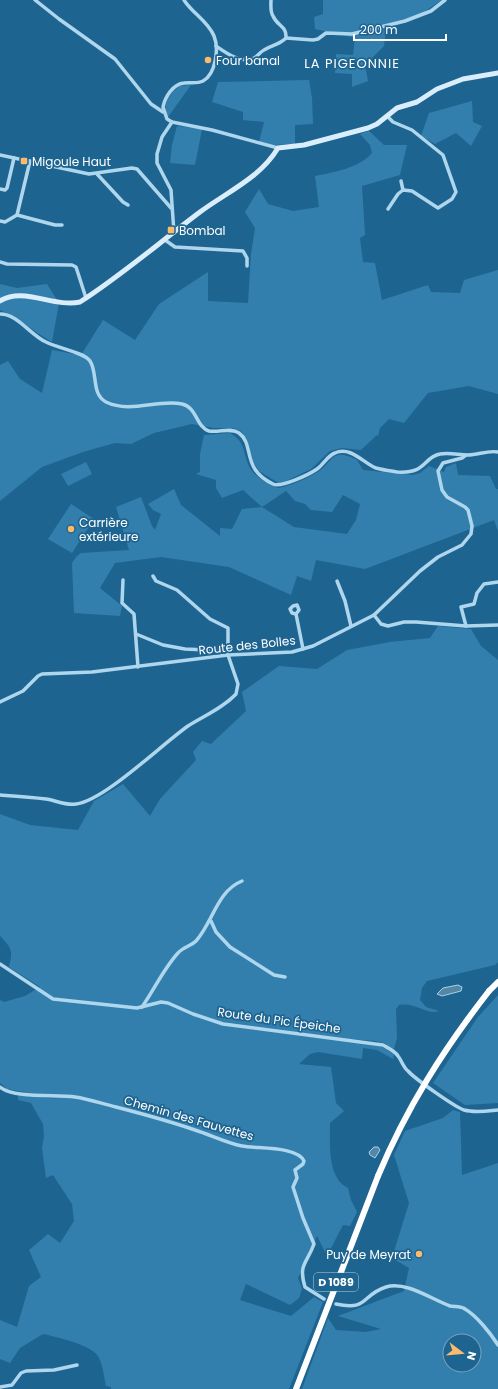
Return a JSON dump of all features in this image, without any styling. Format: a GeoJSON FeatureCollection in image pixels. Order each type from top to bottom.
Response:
{"type":"FeatureCollection","features":[{"type":"Feature","properties":{"kind":"highway","name":"D 1089"},"geometry":{"type":"LineString","coordinates":[[296,1389],[378,1176],[418,1092],[441,1056],[489,991],[498,982]]}},
{"type":"Feature","properties":{"kind":"street"},"geometry":{"type":"LineString","coordinates":[[35,0],[59,20],[115,59],[151,104],[163,112],[167,119],[172,122],[212,130],[278,148],[304,145],[347,134],[374,125],[397,108],[417,102],[436,89],[451,83],[498,73]]}},
{"type":"Feature","properties":{"kind":"street"},"geometry":{"type":"LineString","coordinates":[[163,112],[164,101],[179,84],[202,81],[209,76],[214,61],[216,46],[210,28],[197,16],[184,0]]}},
{"type":"Feature","properties":{"kind":"street"},"geometry":{"type":"LineString","coordinates":[[271,0],[273,16],[284,28],[286,38]]}},
{"type":"Feature","properties":{"kind":"street"},"geometry":{"type":"LineString","coordinates":[[216,46],[232,56],[248,60],[264,50],[281,43],[286,38],[313,40],[326,34],[352,34],[405,21],[431,11],[445,0]]}},
{"type":"Feature","properties":{"kind":"street"},"geometry":{"type":"LineString","coordinates":[[387,116],[392,122],[412,130],[443,155],[456,192],[452,198],[438,208],[412,191],[403,190],[394,198],[388,209]]}},
{"type":"Feature","properties":{"kind":"street"},"geometry":{"type":"LineString","coordinates":[[172,122],[162,137],[157,154],[157,163],[169,184],[172,194],[171,208],[174,233]]}},
{"type":"Feature","properties":{"kind":"street"},"geometry":{"type":"LineString","coordinates":[[0,301],[13,295],[74,303],[86,298],[208,206],[252,178],[278,148]]}},
{"type":"Feature","properties":{"kind":"street"},"geometry":{"type":"LineString","coordinates":[[0,155],[89,174],[132,168],[137,169],[166,200],[171,208]]}},
{"type":"Feature","properties":{"kind":"street"},"geometry":{"type":"LineString","coordinates":[[0,189],[5,190],[7,188],[14,158]]}},
{"type":"Feature","properties":{"kind":"street"},"geometry":{"type":"LineString","coordinates":[[0,221],[5,222],[17,214],[30,161]]}},
{"type":"Feature","properties":{"kind":"street"},"geometry":{"type":"LineString","coordinates":[[97,174],[123,202],[128,205]]}},
{"type":"Feature","properties":{"kind":"street"},"geometry":{"type":"LineString","coordinates":[[401,181],[403,190]]}},
{"type":"Feature","properties":{"kind":"street"},"geometry":{"type":"LineString","coordinates":[[166,200],[172,194]]}},
{"type":"Feature","properties":{"kind":"street"},"geometry":{"type":"LineString","coordinates":[[17,214],[55,225],[62,225]]}},
{"type":"Feature","properties":{"kind":"street"},"geometry":{"type":"LineString","coordinates":[[164,240],[175,247],[243,251],[247,258],[247,266]]}},
{"type":"Feature","properties":{"kind":"street"},"geometry":{"type":"LineString","coordinates":[[0,262],[7,264],[72,265],[76,267],[86,298]]}},
{"type":"Feature","properties":{"kind":"street"},"geometry":{"type":"LineString","coordinates":[[0,314],[13,317],[33,335],[44,341],[58,348],[81,354],[88,358],[93,370],[97,392],[106,402],[126,407],[183,404],[192,410],[206,430],[232,430],[239,434],[244,441],[251,466],[257,474],[274,485],[280,486],[312,472],[319,468],[327,458],[341,451],[349,452],[377,468],[397,472],[418,470],[434,456],[441,454],[466,455],[498,452]]}},
{"type":"Feature","properties":{"kind":"street","name":"Route des Bolles"},"geometry":{"type":"LineString","coordinates":[[0,702],[23,691],[42,674],[78,673],[138,667],[228,653],[292,652],[303,649],[374,615],[420,571],[438,557],[462,545],[471,534],[472,526],[468,510],[465,506],[447,497],[442,490],[438,476],[438,471],[443,463],[462,458],[466,455]]}},
{"type":"Feature","properties":{"kind":"street"},"geometry":{"type":"LineString","coordinates":[[0,795],[47,799],[76,804],[89,800],[112,785],[188,726],[221,706],[236,694],[238,684],[228,653],[228,628],[210,619],[177,590],[156,581],[153,576]]}},
{"type":"Feature","properties":{"kind":"street"},"geometry":{"type":"LineString","coordinates":[[122,580],[122,603],[134,614],[138,667]]}},
{"type":"Feature","properties":{"kind":"street"},"geometry":{"type":"LineString","coordinates":[[337,581],[345,601],[351,626]]}},
{"type":"Feature","properties":{"kind":"street"},"geometry":{"type":"LineString","coordinates":[[466,626],[461,607],[464,605],[474,604],[477,593],[484,584],[498,582]]}},
{"type":"Feature","properties":{"kind":"street"},"geometry":{"type":"LineString","coordinates":[[296,614],[303,649]]}},
{"type":"Feature","properties":{"kind":"street"},"geometry":{"type":"LineString","coordinates":[[374,615],[381,624],[388,626],[404,622],[466,626],[498,626]]}},
{"type":"Feature","properties":{"kind":"street"},"geometry":{"type":"LineString","coordinates":[[136,634],[163,644],[185,649],[228,653]]}},
{"type":"Feature","properties":{"kind":"street"},"geometry":{"type":"LineString","coordinates":[[142,1008],[179,951],[196,942],[211,921],[215,909],[228,889],[242,881]]}},
{"type":"Feature","properties":{"kind":"street"},"geometry":{"type":"LineString","coordinates":[[211,921],[216,932],[230,947],[274,975],[285,977]]}},
{"type":"Feature","properties":{"kind":"street","name":"Route du Pic Épeiche"},"geometry":{"type":"LineString","coordinates":[[0,964],[53,999],[142,1008],[161,1002],[168,1003],[193,1014],[223,1024],[383,1045],[396,1053],[403,1066],[413,1076],[443,1096],[453,1105],[465,1110],[481,1112],[498,1110]]}},
{"type":"Feature","properties":{"kind":"street","name":"Chemin des Fauvettes"},"geometry":{"type":"LineString","coordinates":[[0,1087],[9,1091],[42,1095],[74,1096],[170,1121],[238,1145],[256,1149],[274,1148],[296,1152],[302,1156],[304,1160],[303,1164],[295,1170],[297,1178],[293,1187],[303,1218],[314,1244],[303,1266],[301,1275],[305,1287],[324,1299]]}},
{"type":"Feature","properties":{"kind":"street"},"geometry":{"type":"LineString","coordinates":[[336,1304],[358,1306],[376,1292],[396,1286],[452,1306],[465,1308],[492,1334],[498,1345]]}},
{"type":"Feature","properties":{"kind":"street"},"geometry":{"type":"LineString","coordinates":[[0,1387],[12,1385],[21,1373],[26,1371],[54,1370],[77,1365]]}},
{"type":"Feature","properties":{"kind":"shaded area"},"geometry":{"type":"Polygon","coordinates":[[[323,0],[442,0],[419,15],[386,30],[384,46],[365,65],[368,81],[352,87],[352,74],[335,73],[336,54],[353,55],[355,38],[315,29],[314,17],[323,14],[323,0]]]}},
{"type":"Feature","properties":{"kind":"shaded area"},"geometry":{"type":"Polygon","coordinates":[[[309,80],[312,98],[313,124],[295,125],[295,144],[271,145],[259,142],[264,122],[243,120],[243,112],[212,102],[218,82],[309,80]]]}},
{"type":"Feature","properties":{"kind":"shaded area"},"geometry":{"type":"Polygon","coordinates":[[[191,85],[168,117],[166,113],[166,104],[172,93],[179,86],[191,85]]]}},
{"type":"Feature","properties":{"kind":"shaded area"},"geometry":{"type":"Polygon","coordinates":[[[472,101],[473,122],[482,126],[471,146],[456,133],[435,144],[421,136],[429,113],[472,101]]]}},
{"type":"Feature","properties":{"kind":"shaded area"},"geometry":{"type":"Polygon","coordinates":[[[177,126],[202,129],[195,165],[170,163],[172,145],[177,126]]]}},
{"type":"Feature","properties":{"kind":"shaded area"},"geometry":{"type":"Polygon","coordinates":[[[369,131],[384,145],[407,145],[400,175],[362,186],[365,235],[360,238],[363,262],[375,263],[382,300],[428,285],[431,292],[460,293],[464,280],[498,270],[498,394],[469,386],[428,393],[404,423],[389,419],[380,428],[378,436],[377,435],[361,450],[342,448],[330,451],[311,469],[280,484],[259,471],[254,463],[246,439],[241,431],[233,428],[214,428],[192,424],[154,433],[131,444],[115,443],[83,452],[42,467],[0,501],[0,365],[8,361],[20,379],[42,393],[52,350],[81,355],[103,320],[135,340],[159,304],[208,272],[208,301],[248,303],[251,254],[255,228],[245,212],[259,189],[268,204],[293,211],[319,207],[315,176],[346,169],[367,158],[372,153],[370,145],[360,134],[369,131]]]}},
{"type":"Feature","properties":{"kind":"shaded area"},"geometry":{"type":"Polygon","coordinates":[[[0,284],[17,288],[47,284],[59,303],[52,342],[14,317],[0,310],[0,284]]]}},
{"type":"Feature","properties":{"kind":"shaded area"},"geometry":{"type":"Polygon","coordinates":[[[230,433],[242,445],[252,471],[262,480],[278,488],[293,484],[318,472],[337,455],[349,456],[357,460],[363,470],[413,475],[420,473],[429,466],[444,472],[446,467],[456,463],[458,475],[490,476],[496,489],[498,489],[498,531],[494,520],[365,569],[316,560],[311,581],[297,576],[291,595],[229,567],[161,557],[115,563],[100,588],[122,606],[120,616],[74,613],[72,563],[76,557],[81,553],[129,550],[116,507],[141,497],[155,530],[161,514],[153,510],[148,504],[174,489],[181,505],[220,536],[220,528],[232,529],[242,509],[262,507],[243,490],[222,498],[216,488],[216,480],[196,474],[200,472],[200,454],[204,435],[230,433]],[[286,491],[262,507],[294,527],[347,534],[356,520],[360,504],[343,495],[332,512],[311,510],[305,504],[295,501],[286,491]]]}},
{"type":"Feature","properties":{"kind":"shaded area","name":"Carrière extérieure"},"geometry":{"type":"Polygon","coordinates":[[[86,462],[92,474],[68,486],[61,474],[86,462]]]}},
{"type":"Feature","properties":{"kind":"shaded area","name":"Carrière extérieure"},"geometry":{"type":"Polygon","coordinates":[[[71,504],[94,519],[72,553],[48,539],[71,504]]]}},
{"type":"Feature","properties":{"kind":"shaded area"},"geometry":{"type":"Polygon","coordinates":[[[438,626],[471,629],[481,646],[498,660],[498,962],[495,965],[427,981],[422,988],[420,1000],[426,1007],[439,1011],[430,1012],[411,1005],[399,1005],[396,1009],[397,1038],[394,1049],[384,1043],[375,1041],[292,1035],[372,1044],[383,1047],[394,1054],[393,1059],[377,1050],[363,1048],[362,1059],[318,1052],[310,1054],[299,1064],[331,1067],[336,1103],[344,1111],[330,1123],[331,1160],[336,1177],[348,1188],[351,1200],[357,1212],[350,1226],[343,1225],[327,1256],[317,1236],[298,1278],[302,1289],[299,1298],[290,1305],[246,1284],[240,1300],[291,1316],[314,1297],[323,1302],[289,1389],[111,1389],[111,1387],[106,1386],[102,1364],[96,1353],[83,1345],[43,1334],[20,1348],[10,1363],[0,1359],[0,1320],[17,1327],[29,1286],[41,1277],[29,1250],[48,1234],[60,1243],[74,1221],[72,1204],[53,1175],[46,1178],[42,1148],[44,1136],[43,1124],[31,1103],[18,1100],[18,1095],[60,1099],[7,1089],[0,1083],[0,1000],[4,1002],[25,996],[40,987],[9,967],[11,953],[9,947],[0,936],[0,814],[30,825],[78,830],[94,801],[123,784],[150,816],[160,799],[196,760],[193,752],[202,741],[211,744],[246,711],[242,692],[279,666],[317,669],[347,650],[390,642],[430,638],[438,626]]]}},
{"type":"Feature","properties":{"kind":"shaded area"},"geometry":{"type":"Polygon","coordinates":[[[458,985],[462,987],[461,991],[442,996],[437,994],[443,988],[458,985]]]}},
{"type":"Feature","properties":{"kind":"shaded area"},"geometry":{"type":"Polygon","coordinates":[[[498,995],[498,1103],[465,1105],[433,1083],[478,1017],[498,995]]]}},
{"type":"Feature","properties":{"kind":"shaded area"},"geometry":{"type":"Polygon","coordinates":[[[453,1110],[460,1112],[462,1175],[498,1163],[498,1389],[302,1389],[328,1318],[336,1330],[366,1332],[381,1329],[338,1316],[404,1291],[409,1268],[392,1258],[409,1203],[394,1155],[405,1131],[443,1118],[453,1110]]]}},
{"type":"Feature","properties":{"kind":"shaded area"},"geometry":{"type":"Polygon","coordinates":[[[374,1147],[378,1147],[380,1150],[375,1158],[370,1155],[369,1152],[374,1147]]]}},
{"type":"Feature","properties":{"kind":"place","name":"Four banal"},"geometry":{"type":"Point","coordinates":[208,60]}},
{"type":"Feature","properties":{"kind":"place","name":"Migoule Haut"},"geometry":{"type":"Point","coordinates":[24,161]}},
{"type":"Feature","properties":{"kind":"place","name":"Bombal"},"geometry":{"type":"Point","coordinates":[171,230]}},
{"type":"Feature","properties":{"kind":"place","name":"Carrière extérieure"},"geometry":{"type":"Point","coordinates":[71,529]}},
{"type":"Feature","properties":{"kind":"place","name":"Puy de Meyrat"},"geometry":{"type":"Point","coordinates":[419,1254]}},
{"type":"Feature","properties":{"kind":"district","name":"LA PIGEONNIE"},"geometry":{"type":"Point","coordinates":[352,63]}}]}
